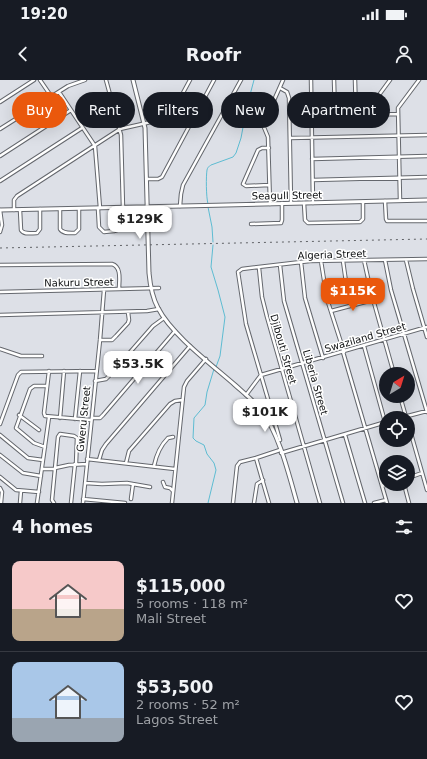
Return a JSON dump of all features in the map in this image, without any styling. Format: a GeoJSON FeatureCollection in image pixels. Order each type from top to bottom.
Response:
{"type":"FeatureCollection","features":[{"type":"Feature","properties":{"kind":"street"},"geometry":{"type":"LineString","coordinates":[[0,102],[34,80]]}},
{"type":"Feature","properties":{"kind":"street"},"geometry":{"type":"LineString","coordinates":[[40,80],[48,92]]}},
{"type":"Feature","properties":{"kind":"street"},"geometry":{"type":"LineString","coordinates":[[59,92],[72,84],[85,80]]}},
{"type":"Feature","properties":{"kind":"street"},"geometry":{"type":"LineString","coordinates":[[106,80],[120,129],[122,208]]}},
{"type":"Feature","properties":{"kind":"street"},"geometry":{"type":"LineString","coordinates":[[133,80],[143,120]]}},
{"type":"Feature","properties":{"kind":"street"},"geometry":{"type":"LineString","coordinates":[[184,92],[190,80]]}},
{"type":"Feature","properties":{"kind":"street"},"geometry":{"type":"LineString","coordinates":[[147,179],[158,179],[162,177],[214,80]]}},
{"type":"Feature","properties":{"kind":"street"},"geometry":{"type":"LineString","coordinates":[[180,206],[183,185],[241,80]]}},
{"type":"Feature","properties":{"kind":"street"},"geometry":{"type":"LineString","coordinates":[[270,204],[268,135],[263,125],[283,80]]}},
{"type":"Feature","properties":{"kind":"street"},"geometry":{"type":"LineString","coordinates":[[312,80],[312,92]]}},
{"type":"Feature","properties":{"kind":"street"},"geometry":{"type":"LineString","coordinates":[[334,80],[334,92]]}},
{"type":"Feature","properties":{"kind":"street"},"geometry":{"type":"LineString","coordinates":[[355,80],[355,92]]}},
{"type":"Feature","properties":{"kind":"street"},"geometry":{"type":"LineString","coordinates":[[381,92],[390,80]]}},
{"type":"Feature","properties":{"kind":"street"},"geometry":{"type":"LineString","coordinates":[[400,200],[397,114],[399,106],[419,80]]}},
{"type":"Feature","properties":{"kind":"street"},"geometry":{"type":"LineString","coordinates":[[280,88],[289,95],[291,203]]}},
{"type":"Feature","properties":{"kind":"street"},"geometry":{"type":"LineString","coordinates":[[67,104],[75,117]]}},
{"type":"Feature","properties":{"kind":"street"},"geometry":{"type":"LineString","coordinates":[[0,156],[71,110]]}},
{"type":"Feature","properties":{"kind":"street"},"geometry":{"type":"LineString","coordinates":[[390,114],[397,114]]}},
{"type":"Feature","properties":{"kind":"street"},"geometry":{"type":"LineString","coordinates":[[0,129],[12,121]]}},
{"type":"Feature","properties":{"kind":"street"},"geometry":{"type":"LineString","coordinates":[[14,210],[14,200],[16,196],[120,129],[143,124]]}},
{"type":"Feature","properties":{"kind":"street"},"geometry":{"type":"LineString","coordinates":[[0,181],[82,128],[95,146],[100,229],[104,232],[117,230],[117,208]]}},
{"type":"Feature","properties":{"kind":"street"},"geometry":{"type":"LineString","coordinates":[[144,128],[149,273],[151,288],[159,309],[175,332],[258,406],[265,416],[280,452],[297,503]]}},
{"type":"Feature","properties":{"kind":"street"},"geometry":{"type":"LineString","coordinates":[[312,128],[313,203]]}},
{"type":"Feature","properties":{"kind":"street"},"geometry":{"type":"LineString","coordinates":[[290,138],[427,135]]}},
{"type":"Feature","properties":{"kind":"street"},"geometry":{"type":"LineString","coordinates":[[269,148],[262,148],[258,150],[243,184],[246,186],[270,186]]}},
{"type":"Feature","properties":{"kind":"street"},"geometry":{"type":"LineString","coordinates":[[312,159],[427,156]]}},
{"type":"Feature","properties":{"kind":"street"},"geometry":{"type":"LineString","coordinates":[[313,180],[427,177]]}},
{"type":"Feature","properties":{"kind":"street","name":"Seagull Street"},"geometry":{"type":"LineString","coordinates":[[0,210],[99,209],[147,206],[427,200]]}},
{"type":"Feature","properties":{"kind":"street"},"geometry":{"type":"LineString","coordinates":[[385,201],[387,221],[427,221]]}},
{"type":"Feature","properties":{"kind":"street"},"geometry":{"type":"LineString","coordinates":[[304,203],[305,221],[308,223],[318,223],[361,222],[364,219],[363,202]]}},
{"type":"Feature","properties":{"kind":"street"},"geometry":{"type":"LineString","coordinates":[[251,224],[279,224],[282,220],[282,204]]}},
{"type":"Feature","properties":{"kind":"street"},"geometry":{"type":"LineString","coordinates":[[20,210],[22,231],[25,233],[37,233],[40,229],[40,209]]}},
{"type":"Feature","properties":{"kind":"street"},"geometry":{"type":"LineString","coordinates":[[60,209],[61,231],[76,233],[79,229],[79,209]]}},
{"type":"Feature","properties":{"kind":"street"},"geometry":{"type":"LineString","coordinates":[[0,210],[0,232]]}},
{"type":"Feature","properties":{"kind":"street"},"geometry":{"type":"LineString","coordinates":[[364,260],[373,300],[392,367]]}},
{"type":"Feature","properties":{"kind":"street"},"geometry":{"type":"LineString","coordinates":[[385,260],[390,285],[427,411],[415,414]]}},
{"type":"Feature","properties":{"kind":"street"},"geometry":{"type":"LineString","coordinates":[[406,260],[426,328],[427,337]]}},
{"type":"Feature","properties":{"kind":"street","name":"Algeria Street"},"geometry":{"type":"LineString","coordinates":[[261,375],[244,318],[238,276],[239,270],[301,262],[427,260]]}},
{"type":"Feature","properties":{"kind":"street"},"geometry":{"type":"LineString","coordinates":[[321,261],[326,294],[379,476]]}},
{"type":"Feature","properties":{"kind":"street"},"geometry":{"type":"LineString","coordinates":[[343,261],[347,289],[352,305]]}},
{"type":"Feature","properties":{"kind":"street"},"geometry":{"type":"LineString","coordinates":[[301,262],[305,298],[323,358]]}},
{"type":"Feature","properties":{"kind":"street"},"geometry":{"type":"LineString","coordinates":[[0,265],[114,265],[118,269],[119,289]]}},
{"type":"Feature","properties":{"kind":"street","name":"Liberia Street"},"geometry":{"type":"LineString","coordinates":[[280,265],[284,300],[342,503]]}},
{"type":"Feature","properties":{"kind":"street","name":"Djibouti Street"},"geometry":{"type":"LineString","coordinates":[[259,268],[264,307],[320,503]]}},
{"type":"Feature","properties":{"kind":"street","name":"Nakuru Street"},"geometry":{"type":"LineString","coordinates":[[0,292],[159,288]]}},
{"type":"Feature","properties":{"kind":"street","name":"Gweru Street"},"geometry":{"type":"LineString","coordinates":[[83,503],[104,290]]}},
{"type":"Feature","properties":{"kind":"street"},"geometry":{"type":"LineString","coordinates":[[331,311],[373,300]]}},
{"type":"Feature","properties":{"kind":"street"},"geometry":{"type":"LineString","coordinates":[[0,315],[128,312],[159,309]]}},
{"type":"Feature","properties":{"kind":"street"},"geometry":{"type":"LineString","coordinates":[[100,340],[112,340],[116,336],[128,323],[128,312]]}},
{"type":"Feature","properties":{"kind":"street"},"geometry":{"type":"LineString","coordinates":[[95,381],[108,377],[154,326],[164,318]]}},
{"type":"Feature","properties":{"kind":"street","name":"Swaziland Street"},"geometry":{"type":"LineString","coordinates":[[261,375],[426,328]]}},
{"type":"Feature","properties":{"kind":"street"},"geometry":{"type":"LineString","coordinates":[[49,371],[44,412],[45,416],[75,419],[100,418],[175,332]]}},
{"type":"Feature","properties":{"kind":"street"},"geometry":{"type":"LineString","coordinates":[[99,460],[102,450],[106,444],[190,346]]}},
{"type":"Feature","properties":{"kind":"street"},"geometry":{"type":"LineString","coordinates":[[364,346],[383,411]]}},
{"type":"Feature","properties":{"kind":"street"},"geometry":{"type":"LineString","coordinates":[[0,349],[20,356],[42,356]]}},
{"type":"Feature","properties":{"kind":"street"},"geometry":{"type":"LineString","coordinates":[[172,503],[182,400],[185,384],[206,359]]}},
{"type":"Feature","properties":{"kind":"street"},"geometry":{"type":"LineString","coordinates":[[0,424],[20,373],[24,371],[96,371]]}},
{"type":"Feature","properties":{"kind":"street"},"geometry":{"type":"LineString","coordinates":[[60,418],[64,371]]}},
{"type":"Feature","properties":{"kind":"street"},"geometry":{"type":"LineString","coordinates":[[75,419],[80,371]]}},
{"type":"Feature","properties":{"kind":"street"},"geometry":{"type":"LineString","coordinates":[[246,395],[261,375]]}},
{"type":"Feature","properties":{"kind":"street"},"geometry":{"type":"LineString","coordinates":[[261,375],[280,440]]}},
{"type":"Feature","properties":{"kind":"street"},"geometry":{"type":"LineString","coordinates":[[45,447],[34,444],[17,430],[16,425],[30,389],[34,386],[47,386]]}},
{"type":"Feature","properties":{"kind":"street"},"geometry":{"type":"LineString","coordinates":[[126,463],[128,453],[170,404],[173,401],[182,400]]}},
{"type":"Feature","properties":{"kind":"street"},"geometry":{"type":"LineString","coordinates":[[19,415],[38,430]]}},
{"type":"Feature","properties":{"kind":"street"},"geometry":{"type":"LineString","coordinates":[[37,503],[49,417]]}},
{"type":"Feature","properties":{"kind":"street"},"geometry":{"type":"LineString","coordinates":[[233,503],[237,466],[240,462],[345,435],[379,424]]}},
{"type":"Feature","properties":{"kind":"street"},"geometry":{"type":"LineString","coordinates":[[54,503],[52,500],[58,437],[60,434],[74,436],[77,438],[71,503]]}},
{"type":"Feature","properties":{"kind":"street"},"geometry":{"type":"LineString","coordinates":[[0,435],[28,458],[43,460]]}},
{"type":"Feature","properties":{"kind":"street"},"geometry":{"type":"LineString","coordinates":[[345,435],[365,503]]}},
{"type":"Feature","properties":{"kind":"street"},"geometry":{"type":"LineString","coordinates":[[154,466],[157,456],[165,442],[168,438],[173,438]]}},
{"type":"Feature","properties":{"kind":"street"},"geometry":{"type":"LineString","coordinates":[[415,447],[427,490]]}},
{"type":"Feature","properties":{"kind":"street"},"geometry":{"type":"LineString","coordinates":[[0,456],[23,473],[41,476]]}},
{"type":"Feature","properties":{"kind":"street"},"geometry":{"type":"LineString","coordinates":[[256,458],[269,503]]}},
{"type":"Feature","properties":{"kind":"street"},"geometry":{"type":"LineString","coordinates":[[87,459],[175,469]]}},
{"type":"Feature","properties":{"kind":"street"},"geometry":{"type":"LineString","coordinates":[[42,469],[75,464],[87,464]]}},
{"type":"Feature","properties":{"kind":"street"},"geometry":{"type":"LineString","coordinates":[[415,476],[422,473]]}},
{"type":"Feature","properties":{"kind":"street"},"geometry":{"type":"LineString","coordinates":[[0,477],[14,488],[21,491],[39,492]]}},
{"type":"Feature","properties":{"kind":"street"},"geometry":{"type":"LineString","coordinates":[[254,503],[257,484],[263,480]]}},
{"type":"Feature","properties":{"kind":"street"},"geometry":{"type":"LineString","coordinates":[[163,482],[165,487],[170,488],[173,491]]}},
{"type":"Feature","properties":{"kind":"street"},"geometry":{"type":"LineString","coordinates":[[85,483],[127,483],[150,487]]}},
{"type":"Feature","properties":{"kind":"street"},"geometry":{"type":"LineString","coordinates":[[131,499],[133,484]]}},
{"type":"Feature","properties":{"kind":"street"},"geometry":{"type":"LineString","coordinates":[[0,488],[2,492],[1,501]]}},
{"type":"Feature","properties":{"kind":"street"},"geometry":{"type":"LineString","coordinates":[[20,503],[21,491]]}},
{"type":"Feature","properties":{"kind":"street"},"geometry":{"type":"LineString","coordinates":[[374,503],[386,501],[383,491]]}},
{"type":"Feature","properties":{"kind":"street"},"geometry":{"type":"LineString","coordinates":[[406,491],[409,503]]}},
{"type":"Feature","properties":{"kind":"street"},"geometry":{"type":"LineString","coordinates":[[83,499],[125,503]]}},
{"type":"Feature","properties":{"kind":"waterway"},"geometry":{"type":"LineString","coordinates":[[208,204],[206,187],[207,169],[211,165],[233,157],[236,153],[241,138],[254,80]]}},
{"type":"Feature","properties":{"kind":"waterway"},"geometry":{"type":"LineString","coordinates":[[208,207],[213,242]]}},
{"type":"Feature","properties":{"kind":"waterway"},"geometry":{"type":"LineString","coordinates":[[213,245],[211,267],[225,317],[220,356],[216,367]]}},
{"type":"Feature","properties":{"kind":"waterway"},"geometry":{"type":"LineString","coordinates":[[208,503],[216,470],[214,463],[207,454],[204,445],[193,438],[194,418],[205,405],[207,392],[214,369]]}},
{"type":"Feature","properties":{"kind":"railway"},"geometry":{"type":"LineString","coordinates":[[0,248],[427,239]]}}]}
